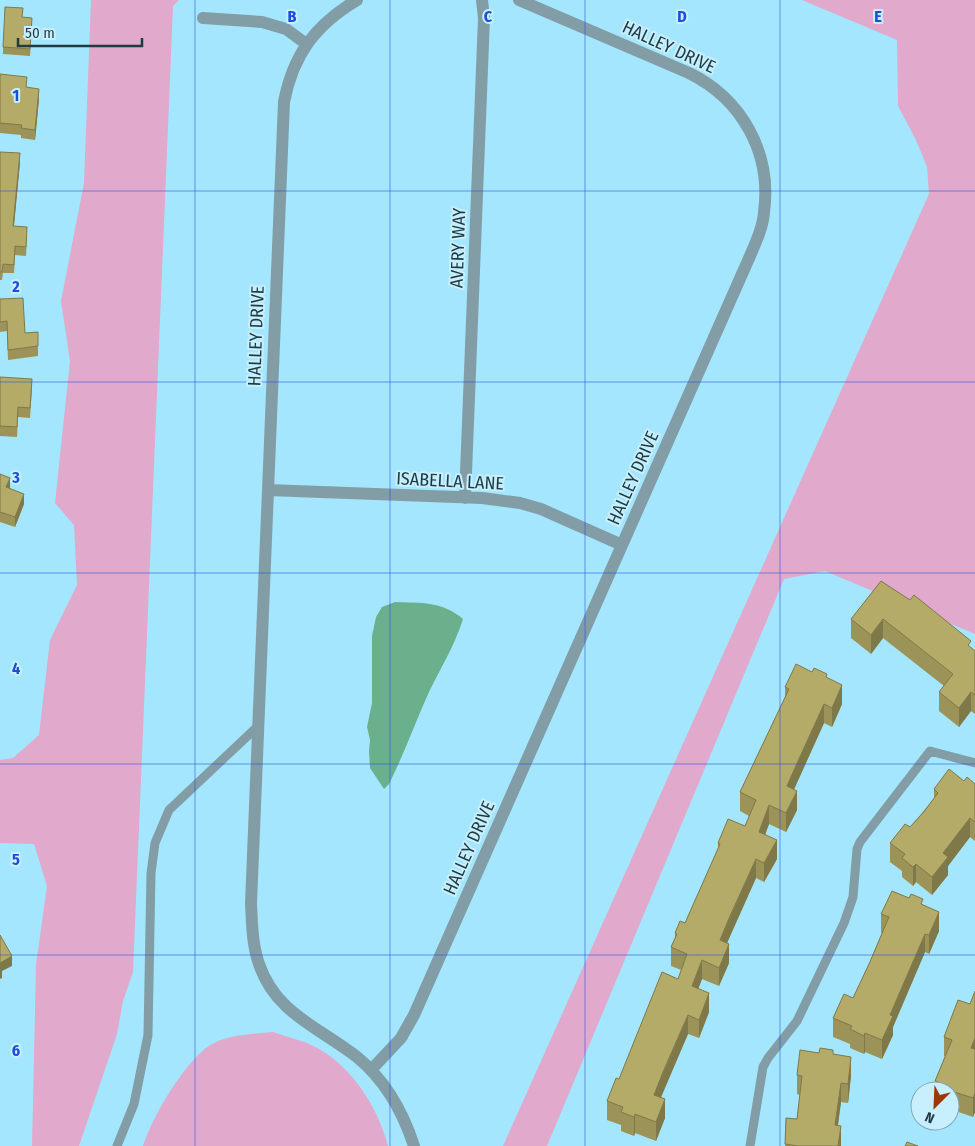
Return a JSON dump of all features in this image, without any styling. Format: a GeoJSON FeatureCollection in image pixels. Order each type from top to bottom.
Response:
{"type":"FeatureCollection","features":[{"type":"Feature","properties":{"kind":"street","name":"HALLEY DRIVE"},"geometry":{"type":"LineString","coordinates":[[357,0],[329,20],[306,44],[287,87],[284,102],[251,903],[254,946],[259,965],[279,1000],[293,1014],[341,1045],[371,1070],[399,1109],[414,1146]]}},
{"type":"Feature","properties":{"kind":"street","name":"AVERY WAY"},"geometry":{"type":"LineString","coordinates":[[465,498],[484,18],[482,0]]}},
{"type":"Feature","properties":{"kind":"street","name":"HALLEY DRIVE"},"geometry":{"type":"LineString","coordinates":[[371,1070],[401,1038],[414,1015],[756,241],[764,214],[764,168],[755,139],[747,124],[726,98],[702,79],[519,0]]}},
{"type":"Feature","properties":{"kind":"street"},"geometry":{"type":"LineString","coordinates":[[203,18],[262,22],[286,29],[306,44]]}},
{"type":"Feature","properties":{"kind":"street","name":"ISABELLA LANE"},"geometry":{"type":"LineString","coordinates":[[268,490],[500,500],[541,509],[622,546]]}},
{"type":"Feature","properties":{"kind":"lane"},"geometry":{"type":"LineString","coordinates":[[117,1146],[136,1096],[148,1035],[152,873],[155,843],[169,810],[257,727]]}},
{"type":"Feature","properties":{"kind":"lane"},"geometry":{"type":"LineString","coordinates":[[750,1146],[763,1067],[798,1021],[844,923],[853,897],[857,849],[860,842],[930,751],[975,763]]}},
{"type":"Feature","properties":{"kind":"shaded area"},"geometry":{"type":"Polygon","coordinates":[[[91,0],[179,0],[173,6],[133,972],[123,1001],[117,1034],[79,1146],[32,1146],[36,965],[47,886],[34,844],[0,843],[0,760],[13,758],[39,735],[50,640],[77,585],[74,525],[55,503],[70,361],[61,301],[84,183],[91,0]]]}},
{"type":"Feature","properties":{"kind":"shaded area"},"geometry":{"type":"Polygon","coordinates":[[[802,0],[975,0],[975,634],[825,571],[784,579],[547,1146],[503,1146],[929,194],[927,167],[916,140],[898,106],[897,40],[802,0]]]}},
{"type":"Feature","properties":{"kind":"shaded area"},"geometry":{"type":"Polygon","coordinates":[[[395,602],[439,606],[463,619],[389,784],[384,789],[370,768],[370,740],[367,727],[372,703],[372,636],[376,617],[382,607],[395,602]]]}},
{"type":"Feature","properties":{"kind":"shaded area"},"geometry":{"type":"Polygon","coordinates":[[[273,1032],[307,1043],[322,1051],[348,1072],[368,1099],[383,1130],[388,1146],[143,1146],[169,1093],[187,1068],[206,1048],[213,1043],[230,1037],[273,1032]]]}},
{"type":"Feature","properties":{"kind":"building"},"geometry":{"type":"Polygon","coordinates":[[[5,7],[23,8],[22,17],[32,18],[30,49],[3,47],[5,7]]]}},
{"type":"Feature","properties":{"kind":"building"},"geometry":{"type":"Polygon","coordinates":[[[0,74],[27,77],[26,87],[39,89],[35,130],[21,128],[22,125],[0,123],[0,74]]]}},
{"type":"Feature","properties":{"kind":"building"},"geometry":{"type":"Polygon","coordinates":[[[0,152],[20,153],[13,226],[27,227],[26,247],[15,246],[14,265],[3,264],[2,272],[0,272],[0,152]]]}},
{"type":"Feature","properties":{"kind":"building"},"geometry":{"type":"Polygon","coordinates":[[[23,298],[25,333],[38,332],[38,346],[8,350],[7,321],[0,322],[0,299],[23,298]]]}},
{"type":"Feature","properties":{"kind":"building"},"geometry":{"type":"Polygon","coordinates":[[[0,377],[32,379],[30,408],[18,407],[17,427],[0,426],[0,377]]]}},
{"type":"Feature","properties":{"kind":"building"},"geometry":{"type":"Polygon","coordinates":[[[0,474],[10,478],[6,487],[24,494],[15,517],[0,512],[0,474]]]}},
{"type":"Feature","properties":{"kind":"building"},"geometry":{"type":"Polygon","coordinates":[[[881,581],[910,600],[914,595],[971,641],[968,645],[975,651],[975,695],[971,692],[959,708],[939,692],[953,674],[883,619],[871,635],[851,619],[881,581]]]}},
{"type":"Feature","properties":{"kind":"building"},"geometry":{"type":"Polygon","coordinates":[[[796,664],[812,672],[814,668],[827,674],[826,677],[842,685],[832,708],[824,704],[787,786],[797,791],[786,813],[769,805],[759,832],[777,840],[764,863],[756,859],[730,916],[720,940],[729,944],[719,968],[702,960],[692,986],[709,993],[699,1020],[688,1015],[663,1072],[654,1095],[665,1099],[656,1122],[635,1114],[634,1117],[621,1112],[623,1107],[607,1101],[616,1078],[619,1079],[662,972],[678,979],[687,954],[671,947],[677,934],[675,933],[680,921],[685,923],[720,844],[718,843],[728,819],[745,826],[756,800],[740,792],[789,689],[785,687],[796,664]]]}},
{"type":"Feature","properties":{"kind":"building"},"geometry":{"type":"Polygon","coordinates":[[[949,769],[964,781],[967,777],[975,784],[975,822],[970,818],[943,853],[948,857],[932,877],[916,864],[913,867],[902,858],[905,854],[890,843],[905,824],[910,827],[922,814],[938,793],[934,789],[949,769]]]}},
{"type":"Feature","properties":{"kind":"building"},"geometry":{"type":"Polygon","coordinates":[[[892,891],[909,898],[911,894],[923,899],[921,904],[939,912],[929,935],[925,934],[890,1015],[893,1016],[882,1040],[865,1033],[864,1036],[850,1029],[852,1026],[833,1018],[844,994],[853,998],[869,964],[889,917],[881,914],[892,891]]]}},
{"type":"Feature","properties":{"kind":"building"},"geometry":{"type":"Polygon","coordinates":[[[0,935],[12,956],[0,963],[0,935]]]}},
{"type":"Feature","properties":{"kind":"building"},"geometry":{"type":"Polygon","coordinates":[[[975,991],[975,1038],[971,1048],[975,1049],[975,1093],[973,1098],[960,1094],[960,1081],[935,1081],[952,1040],[944,1037],[958,1000],[970,1004],[975,991]]]}},
{"type":"Feature","properties":{"kind":"building"},"geometry":{"type":"Polygon","coordinates":[[[820,1048],[833,1050],[833,1054],[851,1057],[848,1084],[841,1083],[835,1125],[841,1126],[838,1146],[798,1146],[785,1144],[786,1118],[797,1119],[802,1076],[797,1075],[800,1050],[819,1053],[820,1048]]]}},
{"type":"Feature","properties":{"kind":"building"},"geometry":{"type":"Polygon","coordinates":[[[907,1142],[918,1146],[905,1146],[907,1142]]]}}]}
